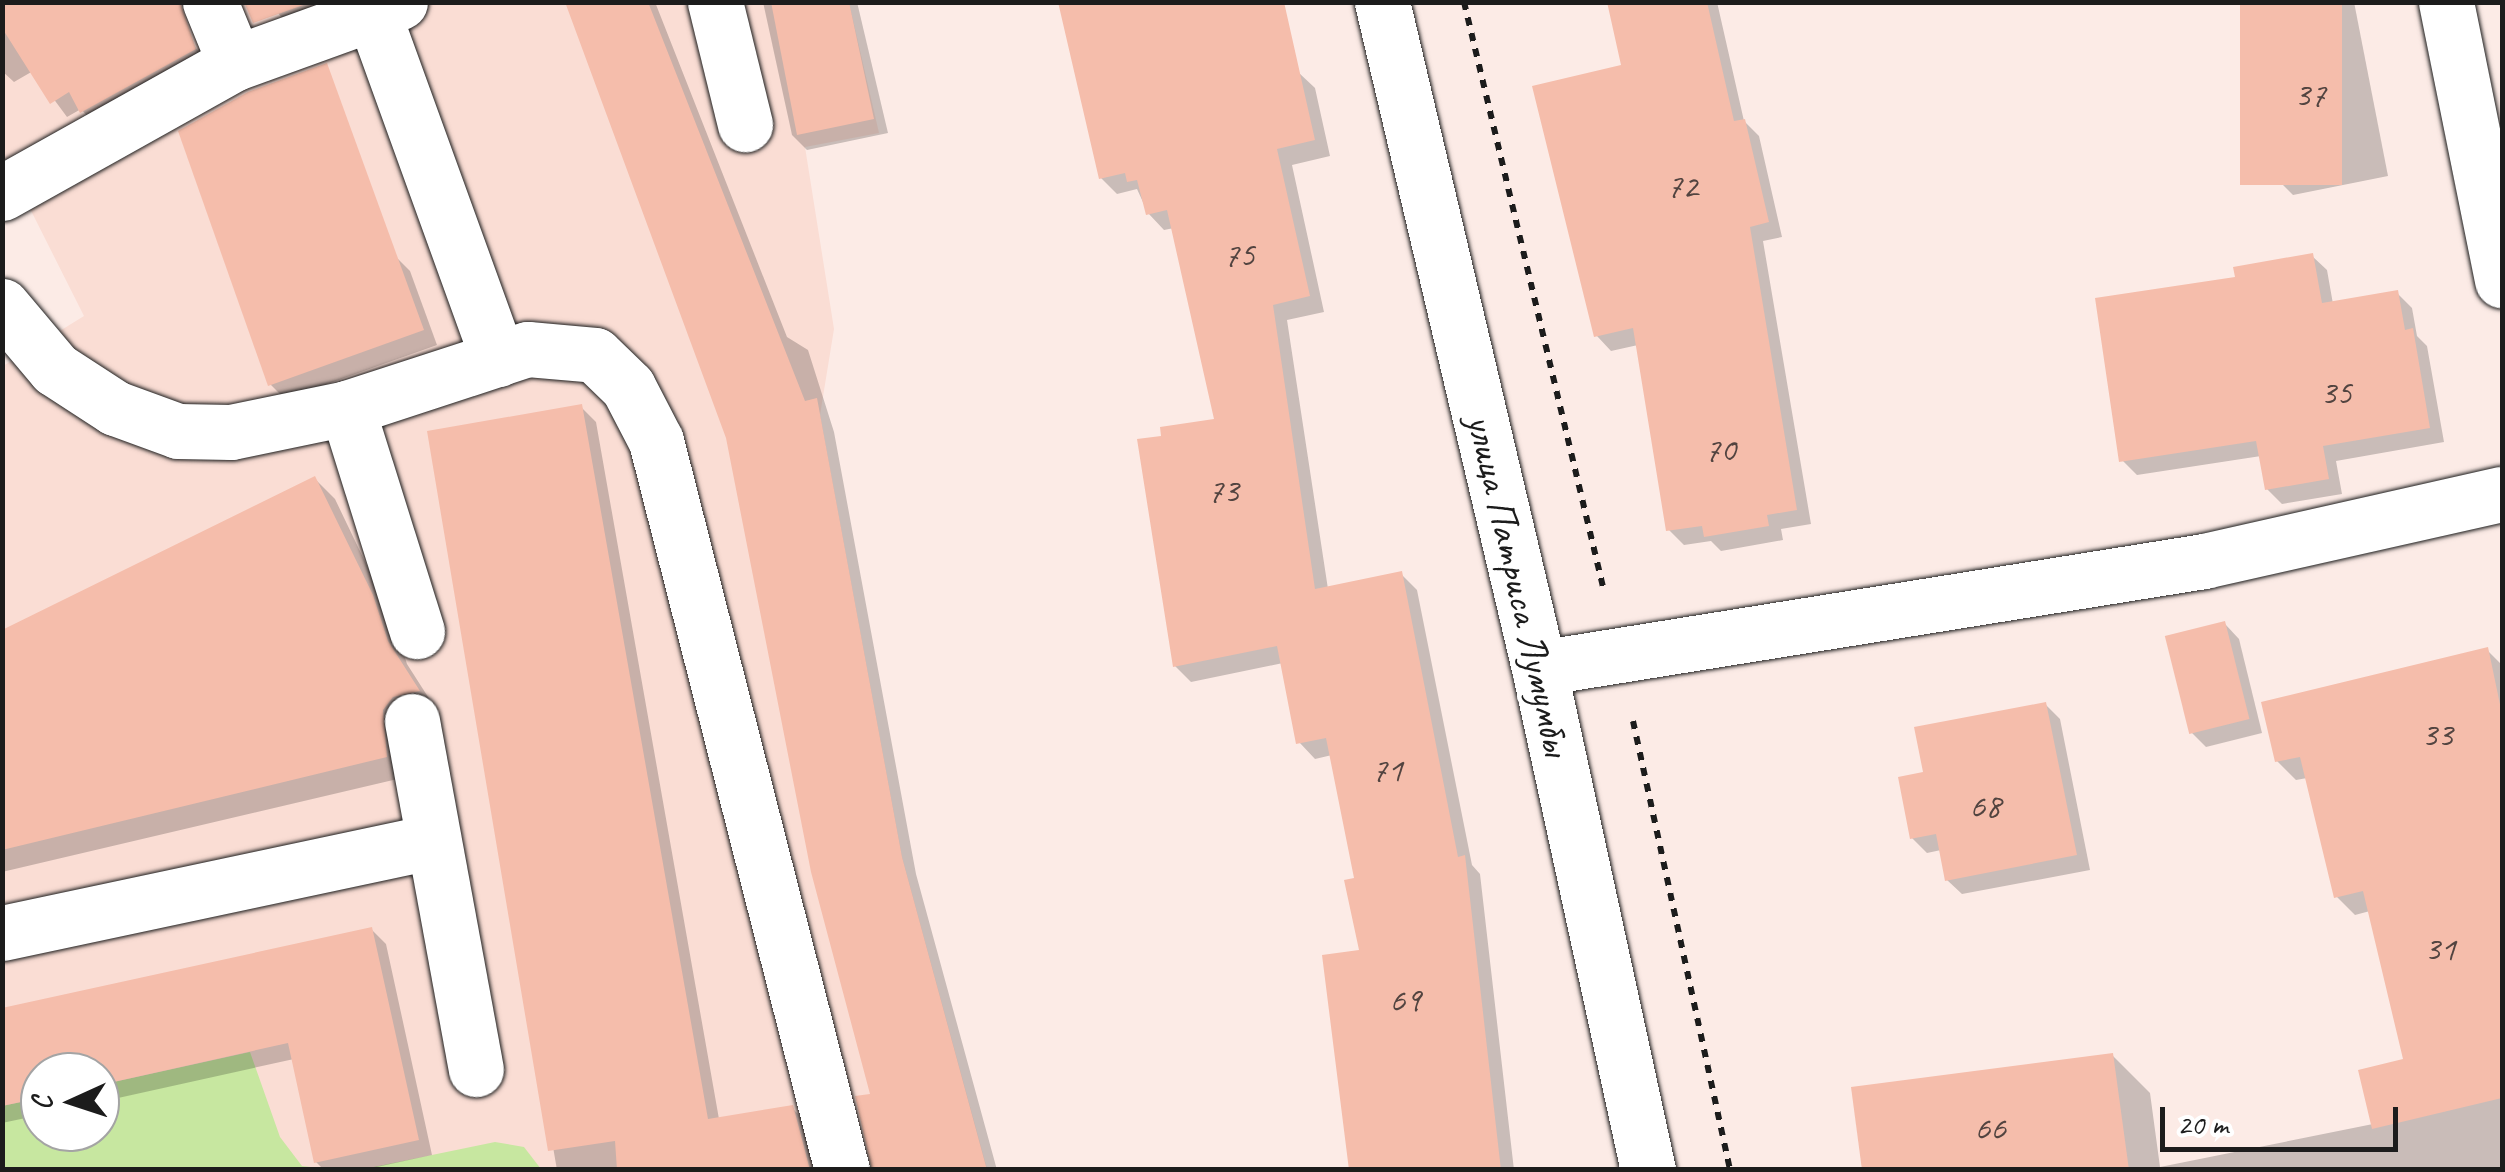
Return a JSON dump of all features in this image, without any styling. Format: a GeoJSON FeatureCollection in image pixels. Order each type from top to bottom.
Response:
{"type":"FeatureCollection","features":[{"type":"Feature","properties":{"kind":"street"},"geometry":{"type":"LineString","coordinates":[[210,2],[236,62]]}},
{"type":"Feature","properties":{"kind":"street"},"geometry":{"type":"LineString","coordinates":[[715,2],[745,124]]}},
{"type":"Feature","properties":{"kind":"street","name":"улица Патриса Лумумбы"},"geometry":{"type":"LineString","coordinates":[[1382,2],[1539,668],[1648,1170]]}},
{"type":"Feature","properties":{"kind":"street"},"geometry":{"type":"LineString","coordinates":[[2446,2],[2502,280]]}},
{"type":"Feature","properties":{"kind":"street"},"geometry":{"type":"LineString","coordinates":[[2,193],[236,62],[386,8],[498,359]]}},
{"type":"Feature","properties":{"kind":"street"},"geometry":{"type":"LineString","coordinates":[[2,306],[55,369],[115,408],[178,431],[231,432],[347,408],[528,349],[595,355],[628,387],[656,442],[842,1170]]}},
{"type":"Feature","properties":{"kind":"street"},"geometry":{"type":"LineString","coordinates":[[347,408],[417,631]]}},
{"type":"Feature","properties":{"kind":"street"},"geometry":{"type":"LineString","coordinates":[[1539,668],[2204,561],[2502,494]]}},
{"type":"Feature","properties":{"kind":"street"},"geometry":{"type":"LineString","coordinates":[[412,722],[476,1069]]}},
{"type":"Feature","properties":{"kind":"street"},"geometry":{"type":"LineString","coordinates":[[2,933],[433,841]]}},
{"type":"Feature","properties":{"kind":"shaded area"},"geometry":{"type":"Polygon","coordinates":[[[3,3],[849,3],[879,133],[805,147],[834,329],[820,415],[902,857],[987,1169],[3,1169],[3,366],[84,316],[3,155],[3,3]]]}},
{"type":"Feature","properties":{"kind":"green space"},"geometry":{"type":"Polygon","coordinates":[[[250,1052],[280,1137],[302,1166],[328,1169],[3,1169],[2,1106],[20,1102],[20,1152],[120,1152],[120,1081],[250,1052]]]}},
{"type":"Feature","properties":{"kind":"green space"},"geometry":{"type":"Polygon","coordinates":[[[495,1142],[524,1147],[541,1169],[364,1169],[495,1142]]]}},
{"type":"Feature","properties":{"kind":"building"},"geometry":{"type":"Polygon","coordinates":[[[2,2],[180,2],[196,49],[80,113],[69,92],[50,104],[2,28],[2,2]]]}},
{"type":"Feature","properties":{"kind":"building"},"geometry":{"type":"Polygon","coordinates":[[[244,2],[306,2],[306,4],[253,23],[244,2]]]}},
{"type":"Feature","properties":{"kind":"building"},"geometry":{"type":"Polygon","coordinates":[[[565,2],[648,2],[805,401],[817,398],[902,857],[987,1170],[872,1170],[855,1096],[870,1094],[811,872],[726,438],[565,2]]]}},
{"type":"Feature","properties":{"kind":"building"},"geometry":{"type":"Polygon","coordinates":[[[771,2],[849,2],[874,119],[797,135],[771,2]]]}},
{"type":"Feature","properties":{"kind":"building"},"geometry":{"type":"Polygon","coordinates":[[[1058,2],[1284,2],[1315,140],[1277,149],[1310,296],[1273,305],[1315,589],[1402,571],[1458,857],[1465,855],[1501,1170],[1349,1170],[1322,955],[1359,950],[1344,880],[1354,878],[1326,738],[1296,744],[1277,646],[1173,667],[1137,439],[1161,436],[1160,427],[1214,419],[1167,210],[1146,215],[1137,180],[1127,182],[1125,173],[1099,179],[1058,2]]]}},
{"type":"Feature","properties":{"kind":"building"},"geometry":{"type":"Polygon","coordinates":[[[1607,2],[1707,2],[1734,121],[1745,119],[1769,222],[1750,227],[1797,510],[1767,515],[1769,526],[1704,537],[1702,526],[1666,531],[1633,328],[1594,337],[1532,86],[1621,65],[1607,2]]]}},
{"type":"Feature","properties":{"kind":"building"},"geometry":{"type":"Polygon","coordinates":[[[2240,2],[2342,2],[2342,185],[2240,185],[2240,2]]]}},
{"type":"Feature","properties":{"kind":"building"},"geometry":{"type":"Polygon","coordinates":[[[327,63],[424,330],[268,386],[178,131],[248,92],[327,63]]]}},
{"type":"Feature","properties":{"kind":"building"},"geometry":{"type":"Polygon","coordinates":[[[2313,253],[2322,303],[2398,290],[2405,330],[2413,328],[2430,428],[2323,446],[2329,479],[2265,490],[2256,441],[2119,462],[2095,298],[2235,277],[2233,267],[2313,253]]]}},
{"type":"Feature","properties":{"kind":"building"},"geometry":{"type":"Polygon","coordinates":[[[582,404],[708,1119],[793,1105],[810,1170],[617,1170],[615,1141],[548,1151],[427,431],[582,404]]]}},
{"type":"Feature","properties":{"kind":"building"},"geometry":{"type":"Polygon","coordinates":[[[315,476],[373,595],[388,641],[420,691],[393,697],[383,710],[387,757],[2,850],[2,630],[315,476]]]}},
{"type":"Feature","properties":{"kind":"building"},"geometry":{"type":"Polygon","coordinates":[[[2225,621],[2249,719],[2189,734],[2165,636],[2225,621]]]}},
{"type":"Feature","properties":{"kind":"building"},"geometry":{"type":"Polygon","coordinates":[[[2488,647],[2502,714],[2502,1098],[2372,1129],[2358,1070],[2403,1059],[2363,891],[2334,898],[2300,757],[2275,762],[2261,702],[2488,647]]]}},
{"type":"Feature","properties":{"kind":"building"},"geometry":{"type":"Polygon","coordinates":[[[2046,702],[2077,855],[1945,881],[1936,834],[1910,839],[1898,777],[1923,772],[1914,727],[2046,702]]]}},
{"type":"Feature","properties":{"kind":"building"},"geometry":{"type":"Polygon","coordinates":[[[372,927],[419,1140],[314,1163],[288,1043],[120,1081],[120,1052],[20,1052],[20,1102],[2,1106],[2,1008],[372,927]]]}},
{"type":"Feature","properties":{"kind":"building"},"geometry":{"type":"Polygon","coordinates":[[[2113,1053],[2129,1170],[1862,1170],[1851,1087],[2113,1053]]]}}]}
